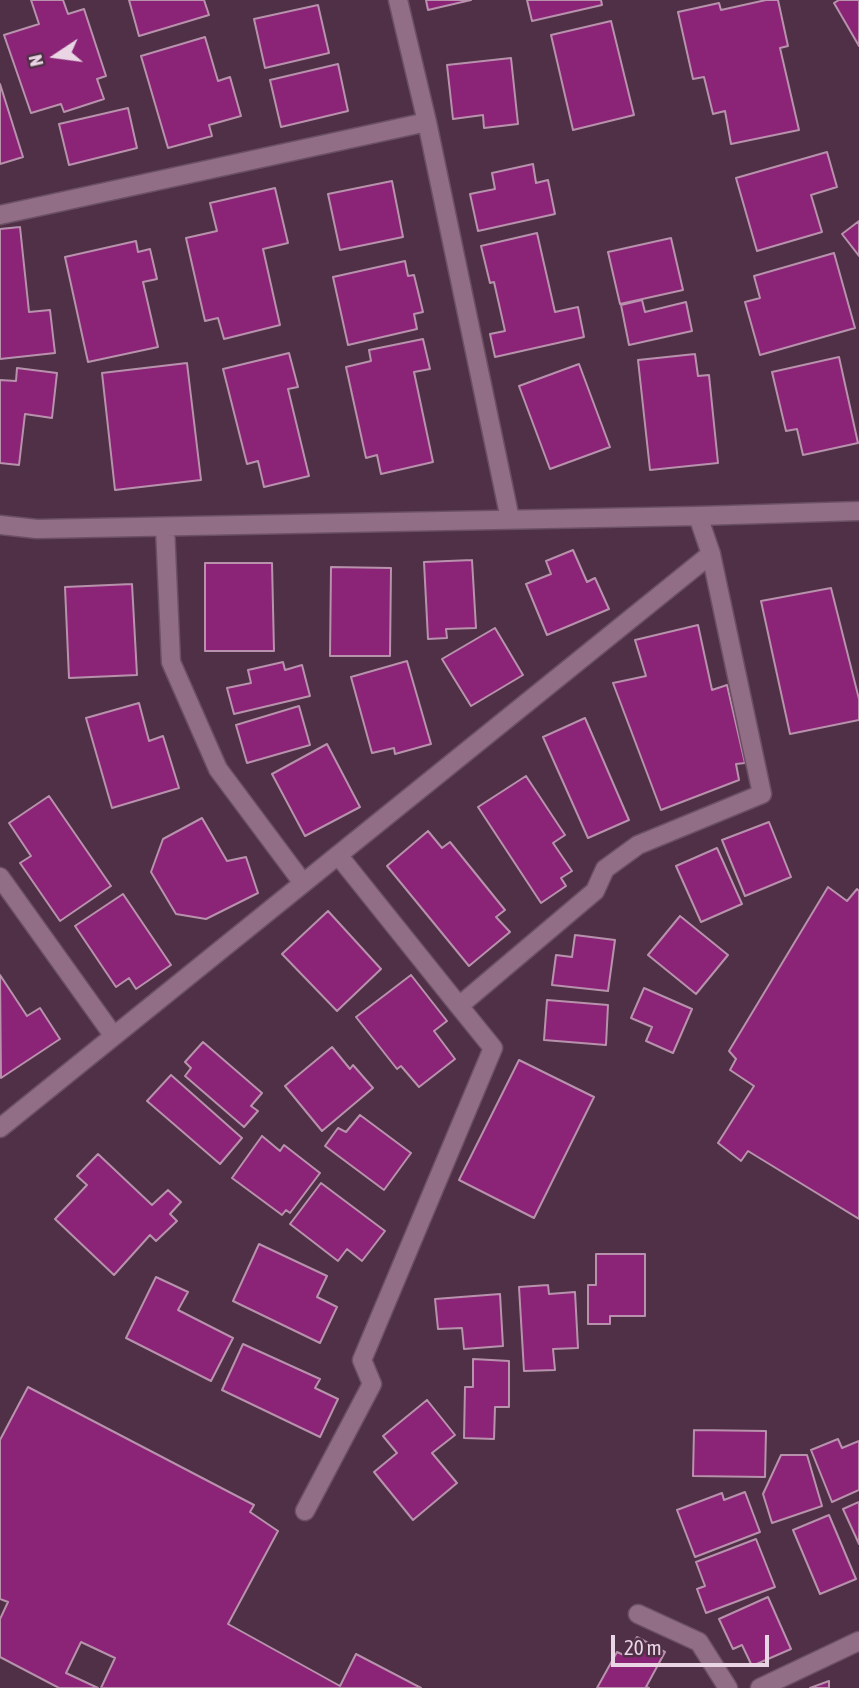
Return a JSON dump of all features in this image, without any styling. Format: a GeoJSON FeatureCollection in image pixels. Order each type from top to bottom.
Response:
{"type":"FeatureCollection","features":[{"type":"Feature","properties":{"kind":"street"},"geometry":{"type":"LineString","coordinates":[[398,0],[427,122],[510,519]]}},
{"type":"Feature","properties":{"kind":"street"},"geometry":{"type":"LineString","coordinates":[[0,215],[427,122]]}},
{"type":"Feature","properties":{"kind":"street"},"geometry":{"type":"LineString","coordinates":[[0,525],[37,529],[165,527],[859,510]]}},
{"type":"Feature","properties":{"kind":"street"},"geometry":{"type":"LineString","coordinates":[[459,1006],[595,891],[605,869],[638,845],[762,794],[710,554],[698,516]]}},
{"type":"Feature","properties":{"kind":"street"},"geometry":{"type":"LineString","coordinates":[[165,527],[171,662],[218,769],[303,883]]}},
{"type":"Feature","properties":{"kind":"street"},"geometry":{"type":"LineString","coordinates":[[0,1128],[710,554]]}},
{"type":"Feature","properties":{"kind":"street"},"geometry":{"type":"LineString","coordinates":[[304,1511],[372,1384],[362,1360],[493,1048],[338,855]]}},
{"type":"Feature","properties":{"kind":"street"},"geometry":{"type":"LineString","coordinates":[[0,877],[113,1035]]}},
{"type":"Feature","properties":{"kind":"street"},"geometry":{"type":"LineString","coordinates":[[638,1614],[699,1642],[728,1688]]}},
{"type":"Feature","properties":{"kind":"street"},"geometry":{"type":"LineString","coordinates":[[760,1688],[859,1641]]}},
{"type":"Feature","properties":{"kind":"building"},"geometry":{"type":"Polygon","coordinates":[[[31,0],[63,0],[68,14],[84,9],[106,76],[97,79],[104,99],[64,112],[61,104],[31,113],[4,35],[39,24],[31,0]]]}},
{"type":"Feature","properties":{"kind":"building"},"geometry":{"type":"Polygon","coordinates":[[[129,0],[204,0],[209,15],[139,36],[129,0]]]}},
{"type":"Feature","properties":{"kind":"building"},"geometry":{"type":"Polygon","coordinates":[[[426,0],[471,0],[428,10],[426,0]]]}},
{"type":"Feature","properties":{"kind":"building"},"geometry":{"type":"Polygon","coordinates":[[[527,0],[601,0],[602,5],[532,21],[527,0]]]}},
{"type":"Feature","properties":{"kind":"building"},"geometry":{"type":"Polygon","coordinates":[[[778,0],[788,46],[780,48],[799,130],[731,144],[725,111],[713,114],[704,77],[693,79],[678,12],[719,3],[721,10],[778,0]]]}},
{"type":"Feature","properties":{"kind":"building"},"geometry":{"type":"Polygon","coordinates":[[[839,0],[859,0],[859,46],[834,3],[839,0]]]}},
{"type":"Feature","properties":{"kind":"building"},"geometry":{"type":"Polygon","coordinates":[[[318,5],[329,53],[265,68],[254,19],[318,5]]]}},
{"type":"Feature","properties":{"kind":"building"},"geometry":{"type":"Polygon","coordinates":[[[611,21],[634,115],[573,130],[551,35],[611,21]]]}},
{"type":"Feature","properties":{"kind":"building"},"geometry":{"type":"Polygon","coordinates":[[[205,37],[218,81],[230,77],[241,116],[209,125],[212,136],[168,148],[141,56],[205,37]]]}},
{"type":"Feature","properties":{"kind":"building"},"geometry":{"type":"Polygon","coordinates":[[[511,58],[518,124],[484,128],[483,115],[453,119],[447,65],[511,58]]]}},
{"type":"Feature","properties":{"kind":"building"},"geometry":{"type":"Polygon","coordinates":[[[338,64],[348,111],[281,127],[270,80],[338,64]]]}},
{"type":"Feature","properties":{"kind":"building"},"geometry":{"type":"Polygon","coordinates":[[[0,84],[23,157],[0,164],[0,84]]]}},
{"type":"Feature","properties":{"kind":"building"},"geometry":{"type":"Polygon","coordinates":[[[128,108],[137,148],[69,165],[59,124],[128,108]]]}},
{"type":"Feature","properties":{"kind":"building"},"geometry":{"type":"Polygon","coordinates":[[[827,152],[837,187],[811,195],[822,232],[757,251],[736,178],[827,152]]]}},
{"type":"Feature","properties":{"kind":"building"},"geometry":{"type":"Polygon","coordinates":[[[533,164],[536,183],[548,180],[555,214],[478,231],[470,194],[495,189],[492,173],[533,164]]]}},
{"type":"Feature","properties":{"kind":"building"},"geometry":{"type":"Polygon","coordinates":[[[392,181],[403,237],[340,250],[328,194],[392,181]]]}},
{"type":"Feature","properties":{"kind":"building"},"geometry":{"type":"Polygon","coordinates":[[[275,188],[288,243],[263,249],[280,325],[224,339],[218,318],[205,321],[186,238],[217,231],[210,203],[275,188]]]}},
{"type":"Feature","properties":{"kind":"building"},"geometry":{"type":"Polygon","coordinates":[[[859,221],[859,256],[842,234],[859,221]]]}},
{"type":"Feature","properties":{"kind":"building"},"geometry":{"type":"Polygon","coordinates":[[[20,227],[29,312],[50,310],[55,353],[0,359],[0,229],[20,227]]]}},
{"type":"Feature","properties":{"kind":"building"},"geometry":{"type":"Polygon","coordinates":[[[537,233],[555,312],[578,307],[584,337],[495,357],[490,334],[505,331],[494,282],[490,283],[481,246],[537,233]]]}},
{"type":"Feature","properties":{"kind":"building"},"geometry":{"type":"Polygon","coordinates":[[[671,238],[683,290],[620,304],[608,252],[671,238]]]}},
{"type":"Feature","properties":{"kind":"building"},"geometry":{"type":"Polygon","coordinates":[[[136,241],[138,252],[150,249],[157,279],[143,282],[158,347],[88,362],[65,257],[136,241]]]}},
{"type":"Feature","properties":{"kind":"building"},"geometry":{"type":"Polygon","coordinates":[[[834,253],[855,328],[760,355],[745,302],[760,298],[754,276],[834,253]]]}},
{"type":"Feature","properties":{"kind":"building"},"geometry":{"type":"Polygon","coordinates":[[[405,261],[408,276],[414,275],[423,312],[414,314],[417,329],[348,345],[333,277],[405,261]]]}},
{"type":"Feature","properties":{"kind":"building"},"geometry":{"type":"Polygon","coordinates":[[[642,300],[645,312],[686,302],[692,331],[629,345],[621,305],[642,300]]]}},
{"type":"Feature","properties":{"kind":"building"},"geometry":{"type":"Polygon","coordinates":[[[423,339],[430,369],[414,372],[433,462],[381,474],[377,455],[366,458],[346,367],[371,361],[369,350],[423,339]]]}},
{"type":"Feature","properties":{"kind":"building"},"geometry":{"type":"Polygon","coordinates":[[[289,353],[298,387],[288,389],[309,476],[264,487],[258,461],[247,464],[223,369],[289,353]]]}},
{"type":"Feature","properties":{"kind":"building"},"geometry":{"type":"Polygon","coordinates":[[[695,354],[698,376],[709,375],[718,463],[650,470],[638,360],[695,354]]]}},
{"type":"Feature","properties":{"kind":"building"},"geometry":{"type":"Polygon","coordinates":[[[839,357],[858,443],[803,455],[797,429],[786,431],[772,372],[839,357]]]}},
{"type":"Feature","properties":{"kind":"building"},"geometry":{"type":"Polygon","coordinates":[[[187,363],[201,480],[115,490],[102,373],[187,363]]]}},
{"type":"Feature","properties":{"kind":"building"},"geometry":{"type":"Polygon","coordinates":[[[579,364],[610,447],[550,469],[519,386],[579,364]]]}},
{"type":"Feature","properties":{"kind":"building"},"geometry":{"type":"Polygon","coordinates":[[[17,368],[57,373],[52,418],[25,414],[19,465],[0,463],[0,380],[16,381],[17,368]]]}},
{"type":"Feature","properties":{"kind":"building"},"geometry":{"type":"Polygon","coordinates":[[[573,550],[587,582],[595,578],[609,609],[547,635],[526,584],[551,574],[546,561],[573,550]]]}},
{"type":"Feature","properties":{"kind":"building"},"geometry":{"type":"Polygon","coordinates":[[[472,560],[476,628],[446,629],[447,638],[428,639],[424,562],[472,560]]]}},
{"type":"Feature","properties":{"kind":"building"},"geometry":{"type":"Polygon","coordinates":[[[205,563],[272,563],[274,651],[205,651],[205,563]]]}},
{"type":"Feature","properties":{"kind":"building"},"geometry":{"type":"Polygon","coordinates":[[[331,567],[391,568],[390,656],[330,656],[331,567]]]}},
{"type":"Feature","properties":{"kind":"building"},"geometry":{"type":"Polygon","coordinates":[[[132,584],[137,675],[69,678],[65,587],[132,584]]]}},
{"type":"Feature","properties":{"kind":"building"},"geometry":{"type":"Polygon","coordinates":[[[831,588],[859,699],[859,720],[790,734],[761,601],[831,588]]]}},
{"type":"Feature","properties":{"kind":"building"},"geometry":{"type":"Polygon","coordinates":[[[698,625],[712,690],[727,685],[745,763],[736,764],[739,780],[661,810],[613,683],[646,676],[635,640],[698,625]]]}},
{"type":"Feature","properties":{"kind":"building"},"geometry":{"type":"Polygon","coordinates":[[[495,628],[523,675],[471,706],[442,659],[495,628]]]}},
{"type":"Feature","properties":{"kind":"building"},"geometry":{"type":"Polygon","coordinates":[[[407,661],[431,744],[395,754],[394,748],[372,753],[351,677],[407,661]]]}},
{"type":"Feature","properties":{"kind":"building"},"geometry":{"type":"Polygon","coordinates":[[[283,662],[285,670],[302,665],[310,696],[234,714],[227,688],[251,683],[248,670],[283,662]]]}},
{"type":"Feature","properties":{"kind":"building"},"geometry":{"type":"Polygon","coordinates":[[[139,703],[149,741],[163,736],[179,788],[112,808],[86,718],[139,703]]]}},
{"type":"Feature","properties":{"kind":"building"},"geometry":{"type":"Polygon","coordinates":[[[299,706],[310,745],[247,763],[236,725],[299,706]]]}},
{"type":"Feature","properties":{"kind":"building"},"geometry":{"type":"Polygon","coordinates":[[[585,718],[629,820],[588,838],[543,737],[585,718]]]}},
{"type":"Feature","properties":{"kind":"building"},"geometry":{"type":"Polygon","coordinates":[[[327,744],[360,807],[305,836],[272,774],[327,744]]]}},
{"type":"Feature","properties":{"kind":"building"},"geometry":{"type":"Polygon","coordinates":[[[526,776],[565,835],[553,843],[572,871],[561,878],[566,886],[541,903],[478,807],[526,776]]]}},
{"type":"Feature","properties":{"kind":"building"},"geometry":{"type":"Polygon","coordinates":[[[49,796],[111,886],[60,921],[20,863],[31,856],[9,823],[49,796]]]}},
{"type":"Feature","properties":{"kind":"building"},"geometry":{"type":"Polygon","coordinates":[[[202,818],[227,861],[246,857],[258,893],[206,919],[176,914],[151,872],[163,839],[202,818]]]}},
{"type":"Feature","properties":{"kind":"building"},"geometry":{"type":"Polygon","coordinates":[[[769,822],[791,877],[745,896],[722,840],[769,822]]]}},
{"type":"Feature","properties":{"kind":"building"},"geometry":{"type":"Polygon","coordinates":[[[428,831],[442,848],[450,842],[505,910],[496,917],[510,932],[469,966],[387,866],[428,831]]]}},
{"type":"Feature","properties":{"kind":"building"},"geometry":{"type":"Polygon","coordinates":[[[717,848],[742,904],[701,922],[676,866],[717,848]]]}},
{"type":"Feature","properties":{"kind":"building"},"geometry":{"type":"Polygon","coordinates":[[[828,887],[847,901],[857,889],[859,891],[859,1219],[748,1151],[741,1161],[718,1143],[754,1086],[730,1070],[736,1059],[729,1051],[828,887]]]}},
{"type":"Feature","properties":{"kind":"building"},"geometry":{"type":"Polygon","coordinates":[[[123,894],[171,965],[136,989],[129,978],[116,987],[75,926],[123,894]]]}},
{"type":"Feature","properties":{"kind":"building"},"geometry":{"type":"Polygon","coordinates":[[[328,911],[381,969],[337,1011],[282,954],[328,911]]]}},
{"type":"Feature","properties":{"kind":"building"},"geometry":{"type":"Polygon","coordinates":[[[680,916],[728,955],[696,994],[648,955],[680,916]]]}},
{"type":"Feature","properties":{"kind":"building"},"geometry":{"type":"Polygon","coordinates":[[[575,935],[615,940],[608,991],[552,985],[556,955],[572,957],[575,935]]]}},
{"type":"Feature","properties":{"kind":"building"},"geometry":{"type":"Polygon","coordinates":[[[0,975],[27,1016],[40,1008],[60,1039],[1,1078],[0,975]]]}},
{"type":"Feature","properties":{"kind":"building"},"geometry":{"type":"Polygon","coordinates":[[[411,975],[447,1021],[434,1031],[455,1059],[419,1087],[401,1066],[397,1069],[356,1017],[411,975]]]}},
{"type":"Feature","properties":{"kind":"building"},"geometry":{"type":"Polygon","coordinates":[[[644,988],[692,1009],[673,1053],[646,1041],[652,1027],[631,1018],[644,988]]]}},
{"type":"Feature","properties":{"kind":"building"},"geometry":{"type":"Polygon","coordinates":[[[547,1000],[608,1005],[606,1045],[544,1040],[547,1000]]]}},
{"type":"Feature","properties":{"kind":"building"},"geometry":{"type":"Polygon","coordinates":[[[203,1042],[262,1093],[251,1106],[258,1111],[244,1127],[185,1076],[191,1068],[185,1062],[203,1042]]]}},
{"type":"Feature","properties":{"kind":"building"},"geometry":{"type":"Polygon","coordinates":[[[332,1047],[350,1069],[353,1065],[373,1088],[322,1131],[285,1086],[332,1047]]]}},
{"type":"Feature","properties":{"kind":"building"},"geometry":{"type":"Polygon","coordinates":[[[519,1060],[594,1097],[534,1218],[459,1180],[519,1060]]]}},
{"type":"Feature","properties":{"kind":"building"},"geometry":{"type":"Polygon","coordinates":[[[171,1075],[242,1138],[220,1164],[147,1101],[171,1075]]]}},
{"type":"Feature","properties":{"kind":"building"},"geometry":{"type":"Polygon","coordinates":[[[360,1115],[411,1153],[384,1190],[325,1146],[338,1128],[346,1132],[360,1115]]]}},
{"type":"Feature","properties":{"kind":"building"},"geometry":{"type":"Polygon","coordinates":[[[262,1136],[280,1151],[284,1145],[320,1173],[290,1213],[286,1210],[282,1215],[232,1178],[262,1136]]]}},
{"type":"Feature","properties":{"kind":"building"},"geometry":{"type":"Polygon","coordinates":[[[98,1154],[152,1205],[168,1190],[181,1202],[170,1214],[177,1221],[156,1241],[150,1235],[114,1275],[55,1219],[87,1185],[77,1176],[98,1154]]]}},
{"type":"Feature","properties":{"kind":"building"},"geometry":{"type":"Polygon","coordinates":[[[321,1183],[385,1231],[362,1261],[347,1249],[338,1261],[290,1224],[321,1183]]]}},
{"type":"Feature","properties":{"kind":"building"},"geometry":{"type":"Polygon","coordinates":[[[259,1244],[327,1276],[317,1297],[337,1307],[320,1343],[233,1301],[259,1244]]]}},
{"type":"Feature","properties":{"kind":"building"},"geometry":{"type":"Polygon","coordinates":[[[596,1254],[645,1254],[645,1316],[610,1316],[610,1324],[588,1324],[588,1285],[596,1285],[596,1254]]]}},
{"type":"Feature","properties":{"kind":"building"},"geometry":{"type":"Polygon","coordinates":[[[156,1277],[188,1292],[178,1310],[233,1338],[211,1381],[126,1338],[156,1277]]]}},
{"type":"Feature","properties":{"kind":"building"},"geometry":{"type":"Polygon","coordinates":[[[548,1285],[549,1294],[575,1292],[578,1348],[553,1349],[555,1370],[524,1371],[519,1287],[548,1285]]]}},
{"type":"Feature","properties":{"kind":"building"},"geometry":{"type":"Polygon","coordinates":[[[500,1294],[503,1346],[464,1349],[462,1328],[438,1329],[435,1299],[500,1294]]]}},
{"type":"Feature","properties":{"kind":"building"},"geometry":{"type":"Polygon","coordinates":[[[243,1344],[320,1379],[315,1388],[338,1399],[320,1437],[222,1390],[243,1344]]]}},
{"type":"Feature","properties":{"kind":"building"},"geometry":{"type":"Polygon","coordinates":[[[473,1359],[509,1361],[509,1407],[495,1407],[494,1439],[464,1438],[465,1387],[473,1387],[473,1359]]]}},
{"type":"Feature","properties":{"kind":"building"},"geometry":{"type":"Polygon","coordinates":[[[28,1387],[254,1505],[250,1512],[278,1531],[228,1624],[340,1686],[356,1654],[421,1688],[101,1688],[115,1658],[81,1642],[66,1673],[98,1688],[59,1688],[0,1657],[0,1619],[8,1602],[0,1599],[0,1440],[28,1387]]]}},
{"type":"Feature","properties":{"kind":"building"},"geometry":{"type":"Polygon","coordinates":[[[427,1400],[455,1435],[432,1453],[457,1483],[413,1520],[374,1472],[397,1453],[383,1436],[427,1400]]]}},
{"type":"Feature","properties":{"kind":"building"},"geometry":{"type":"Polygon","coordinates":[[[694,1430],[766,1431],[765,1477],[693,1476],[694,1430]]]}},
{"type":"Feature","properties":{"kind":"building"},"geometry":{"type":"Polygon","coordinates":[[[838,1439],[842,1448],[859,1441],[859,1490],[832,1502],[811,1450],[838,1439]]]}},
{"type":"Feature","properties":{"kind":"building"},"geometry":{"type":"Polygon","coordinates":[[[781,1455],[807,1455],[822,1506],[772,1523],[763,1494],[781,1455]]]}},
{"type":"Feature","properties":{"kind":"building"},"geometry":{"type":"Polygon","coordinates":[[[745,1492],[760,1532],[695,1557],[677,1510],[722,1493],[724,1500],[745,1492]]]}},
{"type":"Feature","properties":{"kind":"building"},"geometry":{"type":"Polygon","coordinates":[[[859,1502],[859,1544],[843,1509],[859,1502]]]}},
{"type":"Feature","properties":{"kind":"building"},"geometry":{"type":"Polygon","coordinates":[[[829,1515],[856,1579],[820,1594],[793,1530],[829,1515]]]}},
{"type":"Feature","properties":{"kind":"building"},"geometry":{"type":"Polygon","coordinates":[[[756,1539],[775,1587],[706,1613],[697,1589],[705,1586],[696,1562],[756,1539]]]}},
{"type":"Feature","properties":{"kind":"building"},"geometry":{"type":"Polygon","coordinates":[[[768,1597],[791,1649],[752,1666],[742,1645],[733,1649],[719,1619],[768,1597]]]}},
{"type":"Feature","properties":{"kind":"building"},"geometry":{"type":"Polygon","coordinates":[[[637,1637],[665,1652],[646,1687],[649,1688],[597,1688],[617,1652],[626,1656],[637,1637]]]}},
{"type":"Feature","properties":{"kind":"building"},"geometry":{"type":"Polygon","coordinates":[[[829,1681],[829,1688],[810,1688],[829,1681]]]}}]}
